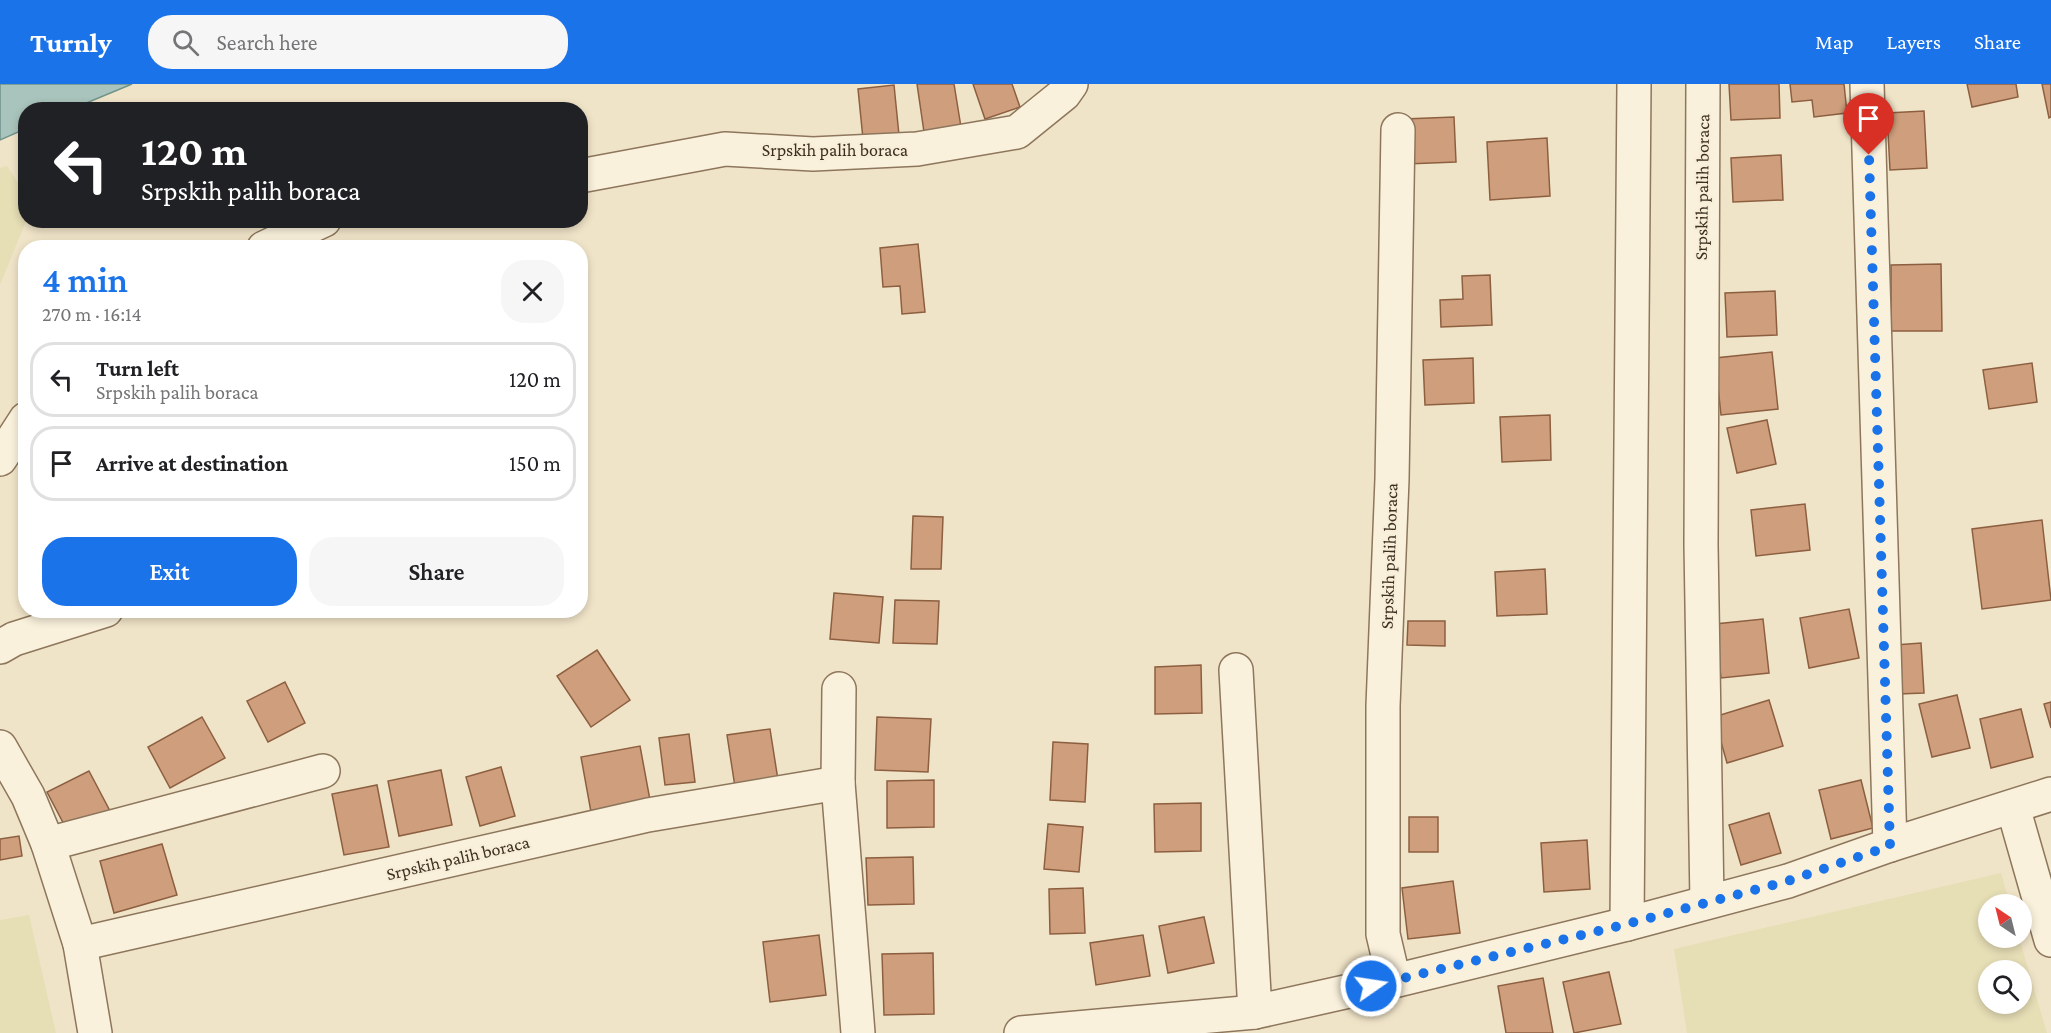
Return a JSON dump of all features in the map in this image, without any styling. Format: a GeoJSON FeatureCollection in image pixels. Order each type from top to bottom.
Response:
{"type":"FeatureCollection","features":[{"type":"Feature","properties":{"kind":"street","name":"Srpskih palih boraca"},"geometry":{"type":"LineString","coordinates":[[588,175],[725,149],[813,154],[917,149],[1017,132],[1064,94],[1071,84]]}},
{"type":"Feature","properties":{"kind":"street"},"geometry":{"type":"LineString","coordinates":[[1627,924],[1634,84]]}},
{"type":"Feature","properties":{"kind":"street","name":"Srpskih palih boraca"},"geometry":{"type":"LineString","coordinates":[[1703,84],[1701,545],[1707,902]]}},
{"type":"Feature","properties":{"kind":"street"},"geometry":{"type":"LineString","coordinates":[[1867,84],[1890,846]]}},
{"type":"Feature","properties":{"kind":"street","name":"Srpskih palih boraca"},"geometry":{"type":"LineString","coordinates":[[1394,981],[1383,934],[1383,706],[1392,478],[1398,130]]}},
{"type":"Feature","properties":{"kind":"street"},"geometry":{"type":"LineString","coordinates":[[282,240],[307,228]]}},
{"type":"Feature","properties":{"kind":"street"},"geometry":{"type":"LineString","coordinates":[[0,459],[18,431]]}},
{"type":"Feature","properties":{"kind":"street"},"geometry":{"type":"LineString","coordinates":[[0,647],[14,639],[81,618]]}},
{"type":"Feature","properties":{"kind":"street"},"geometry":{"type":"LineString","coordinates":[[1236,670],[1255,1012]]}},
{"type":"Feature","properties":{"kind":"street"},"geometry":{"type":"LineString","coordinates":[[838,689],[838,783],[858,1033]]}},
{"type":"Feature","properties":{"kind":"street"},"geometry":{"type":"LineString","coordinates":[[0,747],[27,796],[48,844],[80,944],[95,1033]]}},
{"type":"Feature","properties":{"kind":"street"},"geometry":{"type":"LineString","coordinates":[[48,844],[323,771]]}},
{"type":"Feature","properties":{"kind":"street","name":"Srpskih palih boraca"},"geometry":{"type":"LineString","coordinates":[[80,944],[648,815],[838,783]]}},
{"type":"Feature","properties":{"kind":"street"},"geometry":{"type":"LineString","coordinates":[[1022,1033],[1255,1012],[1394,981],[1627,924],[1788,881],[2051,794]]}},
{"type":"Feature","properties":{"kind":"street"},"geometry":{"type":"LineString","coordinates":[[2013,807],[2051,940]]}},
{"type":"Feature","properties":{"kind":"shaded area"},"geometry":{"type":"Polygon","coordinates":[[[7,166],[18,182],[18,228],[23,228],[0,285],[0,168],[7,166]]]}},
{"type":"Feature","properties":{"kind":"shaded area"},"geometry":{"type":"Polygon","coordinates":[[[2001,873],[2007,894],[1978,894],[1978,948],[2022,948],[2025,960],[1978,960],[1978,1014],[2032,1014],[2032,982],[2047,1033],[1687,1033],[1674,949],[2001,873]]]}},
{"type":"Feature","properties":{"kind":"shaded area"},"geometry":{"type":"Polygon","coordinates":[[[29,915],[56,1033],[0,1033],[0,920],[29,915]]]}},
{"type":"Feature","properties":{"kind":"water"},"geometry":{"type":"Polygon","coordinates":[[[0,84],[132,84],[89,102],[18,102],[18,132],[0,140],[0,84]]]}},
{"type":"Feature","properties":{"kind":"building"},"geometry":{"type":"Polygon","coordinates":[[[917,84],[954,84],[961,127],[924,132],[917,84]]]}},
{"type":"Feature","properties":{"kind":"building"},"geometry":{"type":"Polygon","coordinates":[[[973,84],[1012,84],[1020,107],[985,119],[973,84]]]}},
{"type":"Feature","properties":{"kind":"building"},"geometry":{"type":"Polygon","coordinates":[[[1729,84],[1779,84],[1780,118],[1731,120],[1729,84]]]}},
{"type":"Feature","properties":{"kind":"building"},"geometry":{"type":"Polygon","coordinates":[[[1790,84],[1844,84],[1847,113],[1814,117],[1812,100],[1792,102],[1790,84]]]}},
{"type":"Feature","properties":{"kind":"building"},"geometry":{"type":"Polygon","coordinates":[[[1967,84],[2016,84],[2018,97],[1972,107],[1967,84]]]}},
{"type":"Feature","properties":{"kind":"building"},"geometry":{"type":"Polygon","coordinates":[[[2042,84],[2051,84],[2051,117],[2049,118],[2042,84]]]}},
{"type":"Feature","properties":{"kind":"building"},"geometry":{"type":"Polygon","coordinates":[[[894,85],[899,135],[863,139],[858,89],[894,85]]]}},
{"type":"Feature","properties":{"kind":"building"},"geometry":{"type":"Polygon","coordinates":[[[1924,111],[1927,168],[1890,170],[1887,113],[1924,111]]]}},
{"type":"Feature","properties":{"kind":"building"},"geometry":{"type":"Polygon","coordinates":[[[1454,117],[1456,162],[1406,164],[1404,119],[1454,117]]]}},
{"type":"Feature","properties":{"kind":"building"},"geometry":{"type":"Polygon","coordinates":[[[1547,138],[1550,196],[1490,200],[1487,142],[1547,138]]]}},
{"type":"Feature","properties":{"kind":"building"},"geometry":{"type":"Polygon","coordinates":[[[1781,155],[1783,200],[1733,202],[1731,158],[1781,155]]]}},
{"type":"Feature","properties":{"kind":"building"},"geometry":{"type":"Polygon","coordinates":[[[918,244],[925,312],[902,314],[900,286],[883,287],[880,248],[918,244]]]}},
{"type":"Feature","properties":{"kind":"building"},"geometry":{"type":"Polygon","coordinates":[[[1941,264],[1942,331],[1891,331],[1891,265],[1941,264]]]}},
{"type":"Feature","properties":{"kind":"building"},"geometry":{"type":"Polygon","coordinates":[[[1490,275],[1492,325],[1441,327],[1440,300],[1463,299],[1462,276],[1490,275]]]}},
{"type":"Feature","properties":{"kind":"building"},"geometry":{"type":"Polygon","coordinates":[[[1775,291],[1777,335],[1727,337],[1725,293],[1775,291]]]}},
{"type":"Feature","properties":{"kind":"building"},"geometry":{"type":"Polygon","coordinates":[[[1772,352],[1778,409],[1721,415],[1715,358],[1772,352]]]}},
{"type":"Feature","properties":{"kind":"building"},"geometry":{"type":"Polygon","coordinates":[[[1473,358],[1474,403],[1425,405],[1423,360],[1473,358]]]}},
{"type":"Feature","properties":{"kind":"building"},"geometry":{"type":"Polygon","coordinates":[[[2032,363],[2037,402],[1989,409],[1983,370],[2032,363]]]}},
{"type":"Feature","properties":{"kind":"building"},"geometry":{"type":"Polygon","coordinates":[[[1550,415],[1551,460],[1502,462],[1500,417],[1550,415]]]}},
{"type":"Feature","properties":{"kind":"building"},"geometry":{"type":"Polygon","coordinates":[[[1767,420],[1776,464],[1737,473],[1727,428],[1767,420]]]}},
{"type":"Feature","properties":{"kind":"building"},"geometry":{"type":"Polygon","coordinates":[[[1805,504],[1810,550],[1756,556],[1751,510],[1805,504]]]}},
{"type":"Feature","properties":{"kind":"building"},"geometry":{"type":"Polygon","coordinates":[[[913,516],[943,517],[941,569],[911,569],[913,516]]]}},
{"type":"Feature","properties":{"kind":"building"},"geometry":{"type":"Polygon","coordinates":[[[2042,520],[2051,600],[1982,609],[1972,529],[2042,520]]]}},
{"type":"Feature","properties":{"kind":"building"},"geometry":{"type":"Polygon","coordinates":[[[1545,569],[1547,614],[1497,616],[1495,572],[1545,569]]]}},
{"type":"Feature","properties":{"kind":"building"},"geometry":{"type":"Polygon","coordinates":[[[834,593],[883,597],[879,643],[830,639],[834,593]]]}},
{"type":"Feature","properties":{"kind":"building"},"geometry":{"type":"Polygon","coordinates":[[[895,600],[939,601],[937,644],[893,643],[895,600]]]}},
{"type":"Feature","properties":{"kind":"building"},"geometry":{"type":"Polygon","coordinates":[[[1849,609],[1859,658],[1809,668],[1800,618],[1849,609]]]}},
{"type":"Feature","properties":{"kind":"building"},"geometry":{"type":"Polygon","coordinates":[[[1763,619],[1769,673],[1721,678],[1715,624],[1763,619]]]}},
{"type":"Feature","properties":{"kind":"building"},"geometry":{"type":"Polygon","coordinates":[[[1408,621],[1445,621],[1445,646],[1407,645],[1408,621]]]}},
{"type":"Feature","properties":{"kind":"building"},"geometry":{"type":"Polygon","coordinates":[[[1921,643],[1924,693],[1898,694],[1895,645],[1921,643]]]}},
{"type":"Feature","properties":{"kind":"building"},"geometry":{"type":"Polygon","coordinates":[[[597,650],[630,700],[591,727],[557,676],[597,650]]]}},
{"type":"Feature","properties":{"kind":"building"},"geometry":{"type":"Polygon","coordinates":[[[1201,665],[1202,713],[1155,714],[1155,667],[1201,665]]]}},
{"type":"Feature","properties":{"kind":"building"},"geometry":{"type":"Polygon","coordinates":[[[285,682],[305,723],[268,742],[247,701],[285,682]]]}},
{"type":"Feature","properties":{"kind":"building"},"geometry":{"type":"Polygon","coordinates":[[[1957,695],[1970,748],[1932,757],[1919,704],[1957,695]]]}},
{"type":"Feature","properties":{"kind":"building"},"geometry":{"type":"Polygon","coordinates":[[[1769,700],[1783,746],[1727,763],[1714,717],[1769,700]]]}},
{"type":"Feature","properties":{"kind":"building"},"geometry":{"type":"Polygon","coordinates":[[[2051,702],[2051,728],[2044,704],[2051,702]]]}},
{"type":"Feature","properties":{"kind":"building"},"geometry":{"type":"Polygon","coordinates":[[[2021,709],[2033,757],[1991,768],[1980,719],[2021,709]]]}},
{"type":"Feature","properties":{"kind":"building"},"geometry":{"type":"Polygon","coordinates":[[[202,717],[225,758],[170,788],[148,747],[202,717]]]}},
{"type":"Feature","properties":{"kind":"building"},"geometry":{"type":"Polygon","coordinates":[[[877,717],[931,719],[928,772],[875,770],[877,717]]]}},
{"type":"Feature","properties":{"kind":"building"},"geometry":{"type":"Polygon","coordinates":[[[770,729],[778,780],[735,787],[727,735],[770,729]]]}},
{"type":"Feature","properties":{"kind":"building"},"geometry":{"type":"Polygon","coordinates":[[[689,734],[695,782],[665,785],[659,738],[689,734]]]}},
{"type":"Feature","properties":{"kind":"building"},"geometry":{"type":"Polygon","coordinates":[[[1053,742],[1088,744],[1085,802],[1050,800],[1053,742]]]}},
{"type":"Feature","properties":{"kind":"building"},"geometry":{"type":"Polygon","coordinates":[[[640,746],[650,800],[591,812],[581,757],[640,746]]]}},
{"type":"Feature","properties":{"kind":"building"},"geometry":{"type":"Polygon","coordinates":[[[501,767],[515,816],[480,826],[466,777],[501,767]]]}},
{"type":"Feature","properties":{"kind":"building"},"geometry":{"type":"Polygon","coordinates":[[[441,770],[452,825],[399,836],[388,781],[441,770]]]}},
{"type":"Feature","properties":{"kind":"building"},"geometry":{"type":"Polygon","coordinates":[[[89,771],[110,811],[68,832],[47,792],[89,771]]]}},
{"type":"Feature","properties":{"kind":"building"},"geometry":{"type":"Polygon","coordinates":[[[934,780],[934,827],[887,828],[887,781],[934,780]]]}},
{"type":"Feature","properties":{"kind":"building"},"geometry":{"type":"Polygon","coordinates":[[[1861,780],[1873,828],[1831,839],[1819,790],[1861,780]]]}},
{"type":"Feature","properties":{"kind":"building"},"geometry":{"type":"Polygon","coordinates":[[[377,785],[389,847],[344,855],[332,794],[377,785]]]}},
{"type":"Feature","properties":{"kind":"building"},"geometry":{"type":"Polygon","coordinates":[[[1201,803],[1201,851],[1155,852],[1154,804],[1201,803]]]}},
{"type":"Feature","properties":{"kind":"building"},"geometry":{"type":"Polygon","coordinates":[[[1769,813],[1781,853],[1741,865],[1729,825],[1769,813]]]}},
{"type":"Feature","properties":{"kind":"building"},"geometry":{"type":"Polygon","coordinates":[[[1409,817],[1438,817],[1438,852],[1409,852],[1409,817]]]}},
{"type":"Feature","properties":{"kind":"building"},"geometry":{"type":"Polygon","coordinates":[[[1048,824],[1083,827],[1079,872],[1044,869],[1048,824]]]}},
{"type":"Feature","properties":{"kind":"building"},"geometry":{"type":"Polygon","coordinates":[[[19,836],[22,856],[0,860],[0,839],[19,836]]]}},
{"type":"Feature","properties":{"kind":"building"},"geometry":{"type":"Polygon","coordinates":[[[1587,840],[1590,889],[1544,892],[1541,843],[1587,840]]]}},
{"type":"Feature","properties":{"kind":"building"},"geometry":{"type":"Polygon","coordinates":[[[162,844],[177,895],[114,913],[100,861],[162,844]]]}},
{"type":"Feature","properties":{"kind":"building"},"geometry":{"type":"Polygon","coordinates":[[[913,857],[914,904],[868,905],[866,858],[913,857]]]}},
{"type":"Feature","properties":{"kind":"building"},"geometry":{"type":"Polygon","coordinates":[[[1453,881],[1460,933],[1408,939],[1402,888],[1453,881]]]}},
{"type":"Feature","properties":{"kind":"building"},"geometry":{"type":"Polygon","coordinates":[[[1083,888],[1085,933],[1050,934],[1049,889],[1083,888]]]}},
{"type":"Feature","properties":{"kind":"building"},"geometry":{"type":"Polygon","coordinates":[[[1204,917],[1214,963],[1168,973],[1159,926],[1204,917]]]}},
{"type":"Feature","properties":{"kind":"building"},"geometry":{"type":"Polygon","coordinates":[[[819,935],[826,995],[770,1002],[763,942],[819,935]]]}},
{"type":"Feature","properties":{"kind":"building"},"geometry":{"type":"Polygon","coordinates":[[[1143,935],[1150,976],[1096,985],[1090,943],[1143,935]]]}},
{"type":"Feature","properties":{"kind":"building"},"geometry":{"type":"Polygon","coordinates":[[[933,953],[934,1014],[884,1015],[882,954],[933,953]]]}},
{"type":"Feature","properties":{"kind":"building"},"geometry":{"type":"Polygon","coordinates":[[[1609,972],[1621,1024],[1574,1033],[1563,982],[1609,972]]]}},
{"type":"Feature","properties":{"kind":"building"},"geometry":{"type":"Polygon","coordinates":[[[1543,978],[1553,1033],[1506,1033],[1498,986],[1543,978]]]}},
{"type":"Feature","properties":{"kind":"route"},"geometry":{"type":"LineString","coordinates":[[1371,986],[1627,924],[1788,881],[1890,846],[1869,155]]}}]}
